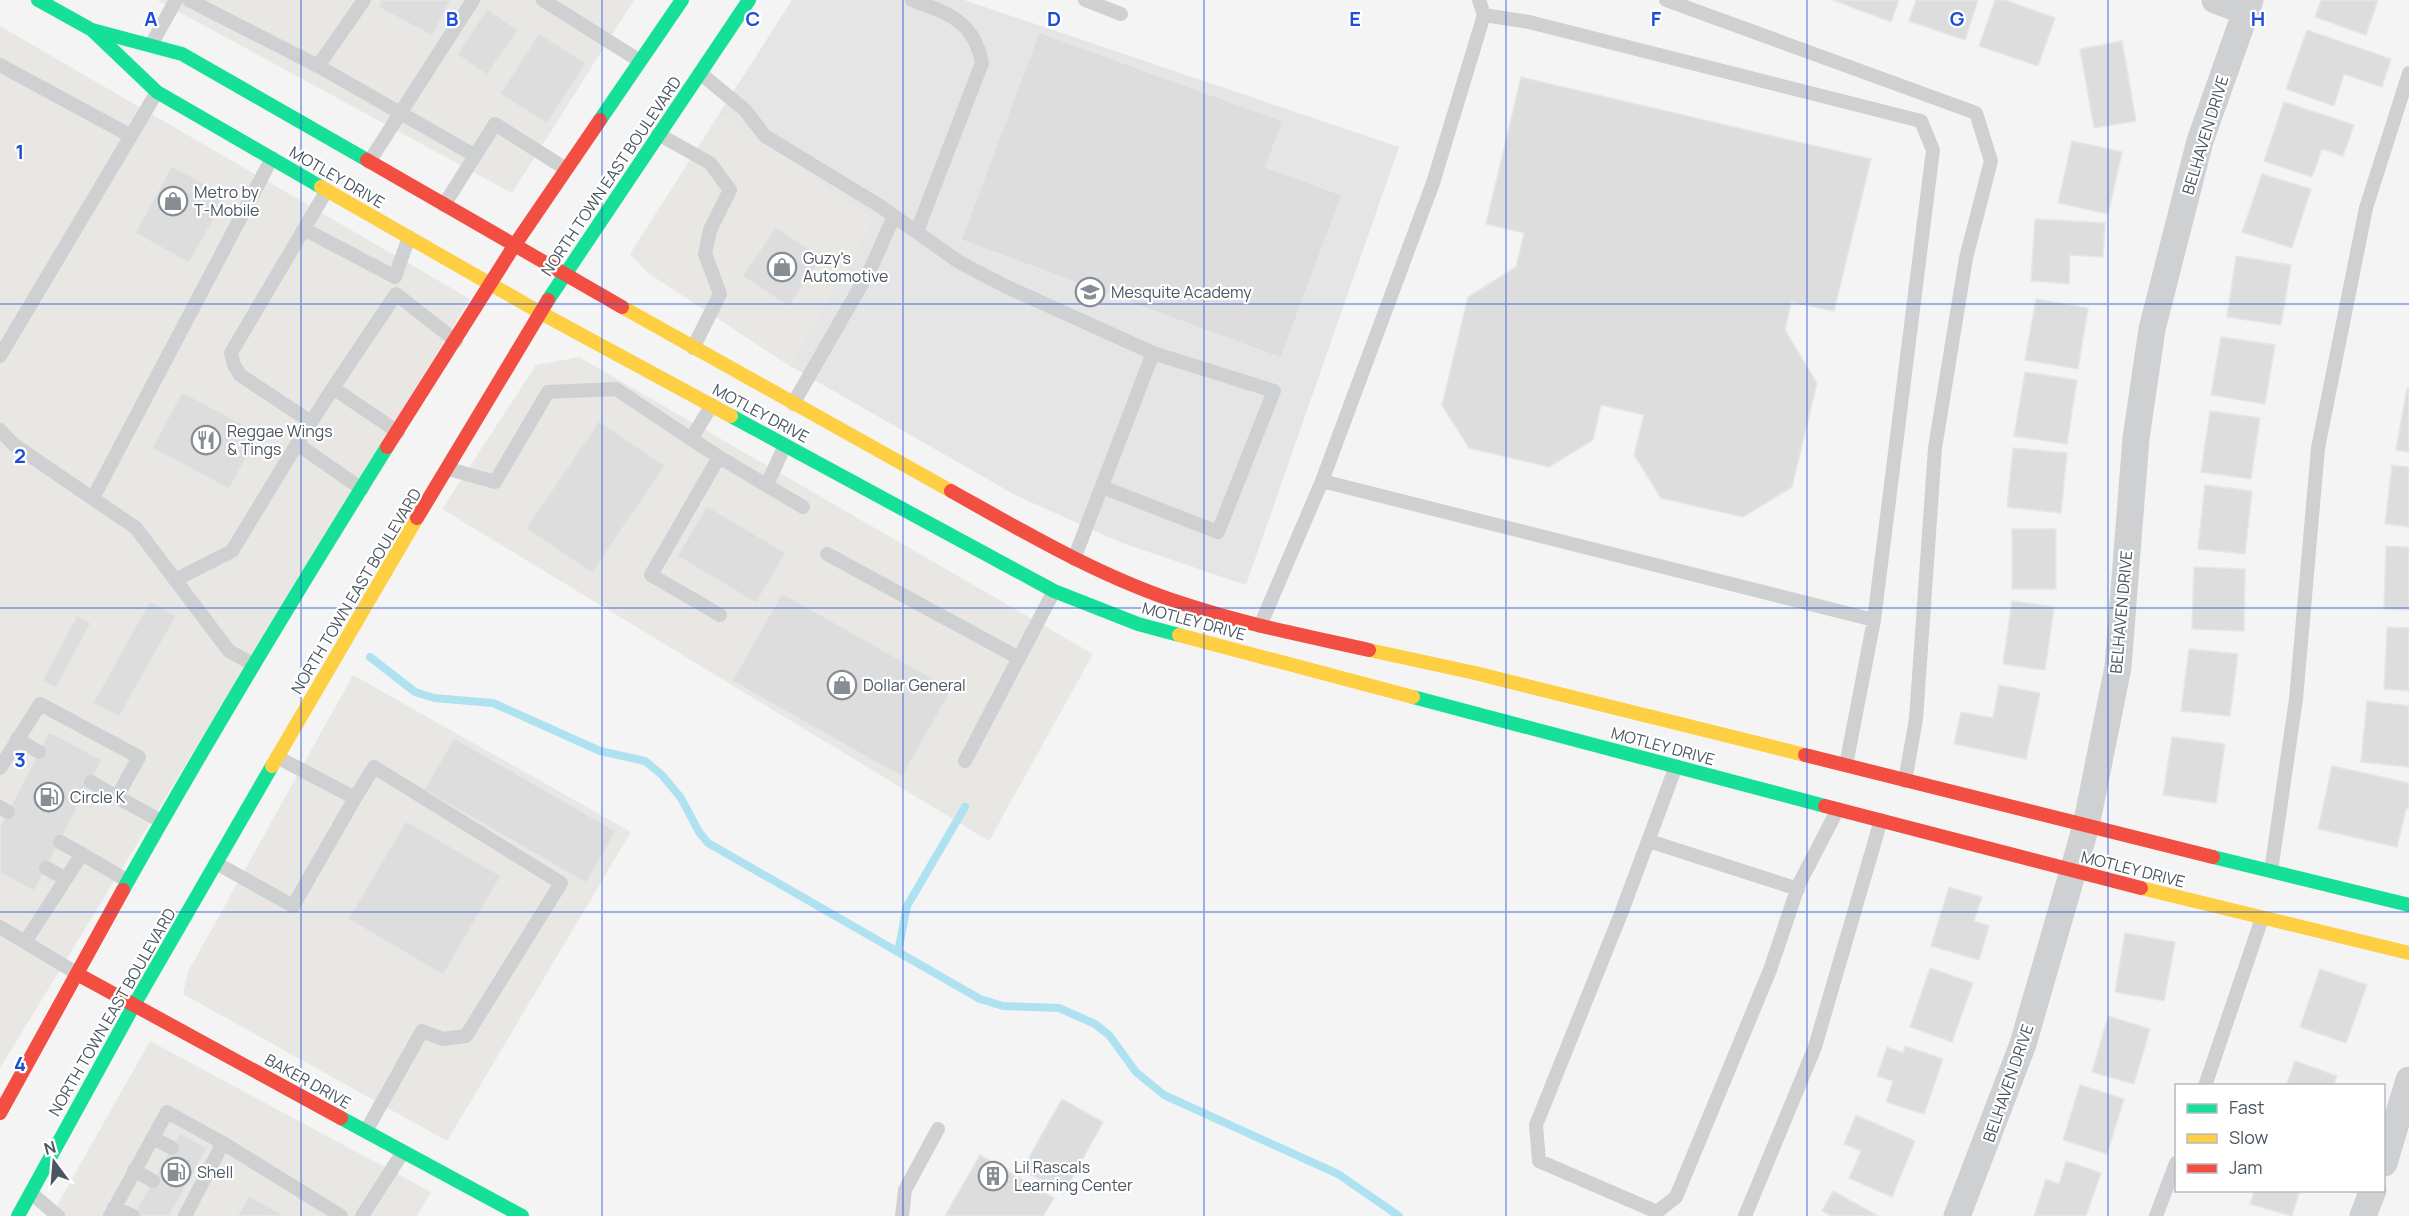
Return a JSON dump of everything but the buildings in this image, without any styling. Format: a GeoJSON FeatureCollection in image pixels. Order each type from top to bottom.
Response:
{"type":"FeatureCollection","features":[{"type":"Feature","properties":{"kind":"main road","name":"MOTLEY DRIVE"},"geometry":{"type":"LineString","coordinates":[[38,0],[92,30],[157,92],[541,313],[1054,591],[1138,624],[1676,766],[1839,803],[1881,820],[2073,871],[2409,953]]}},
{"type":"Feature","properties":{"kind":"main road","name":"NORTH TOWN EAST BOULEVARD"},"geometry":{"type":"LineString","coordinates":[[18,1216],[134,1005],[370,596],[449,469],[563,274],[750,0]]}},
{"type":"Feature","properties":{"kind":"main road"},"geometry":{"type":"LineString","coordinates":[[0,1113],[79,975],[161,821],[254,665],[514,246],[641,61],[675,3]]}},
{"type":"Feature","properties":{"kind":"main road","name":"MOTLEY DRIVE"},"geometry":{"type":"LineString","coordinates":[[92,30],[183,54],[693,348],[1074,559],[1182,604],[1260,626],[1486,675],[1844,771],[1905,781],[2409,905]]}},
{"type":"Feature","properties":{"kind":"main road"},"geometry":{"type":"LineString","coordinates":[[1054,591],[1074,559]]}},
{"type":"Feature","properties":{"kind":"main road","name":"BAKER DRIVE"},"geometry":{"type":"LineString","coordinates":[[79,975],[522,1216]]}},
{"type":"Feature","properties":{"kind":"street"},"geometry":{"type":"LineString","coordinates":[[2215,0],[2247,5]]}},
{"type":"Feature","properties":{"kind":"street","name":"BELHAVEN DRIVE"},"geometry":{"type":"LineString","coordinates":[[1957,1216],[2023,1044],[2086,826],[2118,667],[2136,438],[2152,329],[2200,141],[2247,5]]}},
{"type":"Feature","properties":{"kind":"street"},"geometry":{"type":"LineString","coordinates":[[2385,1160],[2409,1080]]}},
{"type":"Feature","properties":{"kind":"street"},"geometry":{"type":"LineString","coordinates":[[2363,1216],[2373,1192]]}},
{"type":"Feature","properties":{"kind":"lane"},"geometry":{"type":"LineString","coordinates":[[151,45],[177,0]]}},
{"type":"Feature","properties":{"kind":"lane"},"geometry":{"type":"LineString","coordinates":[[189,0],[318,66],[474,155]]}},
{"type":"Feature","properties":{"kind":"lane"},"geometry":{"type":"LineString","coordinates":[[318,66],[364,0]]}},
{"type":"Feature","properties":{"kind":"lane"},"geometry":{"type":"LineString","coordinates":[[369,162],[473,0]]}},
{"type":"Feature","properties":{"kind":"lane"},"geometry":{"type":"LineString","coordinates":[[543,0],[641,61]]}},
{"type":"Feature","properties":{"kind":"lane"},"geometry":{"type":"LineString","coordinates":[[912,0],[942,11],[967,28],[978,45],[982,63],[917,231]]}},
{"type":"Feature","properties":{"kind":"lane"},"geometry":{"type":"LineString","coordinates":[[1085,0],[1121,14]]}},
{"type":"Feature","properties":{"kind":"lane"},"geometry":{"type":"LineString","coordinates":[[1260,626],[1322,481],[1433,183],[1484,15],[1479,0]]}},
{"type":"Feature","properties":{"kind":"lane"},"geometry":{"type":"LineString","coordinates":[[1666,0],[1976,113],[1991,161],[1966,258],[1935,448],[1916,719],[1905,781]]}},
{"type":"Feature","properties":{"kind":"lane"},"geometry":{"type":"LineString","coordinates":[[1484,15],[1529,22],[1921,121],[1933,150],[1874,620],[1844,771]]}},
{"type":"Feature","properties":{"kind":"lane"},"geometry":{"type":"LineString","coordinates":[[0,65],[131,136]]}},
{"type":"Feature","properties":{"kind":"lane"},"geometry":{"type":"LineString","coordinates":[[700,73],[745,110],[765,136],[894,216],[959,261],[996,281],[1153,353],[1274,391],[1218,532],[1102,487]]}},
{"type":"Feature","properties":{"kind":"lane"},"geometry":{"type":"LineString","coordinates":[[2271,871],[2296,699],[2318,448],[2366,208],[2409,73]]}},
{"type":"Feature","properties":{"kind":"lane"},"geometry":{"type":"LineString","coordinates":[[0,356],[157,92]]}},
{"type":"Feature","properties":{"kind":"lane"},"geometry":{"type":"LineString","coordinates":[[444,206],[495,124],[566,169]]}},
{"type":"Feature","properties":{"kind":"lane"},"geometry":{"type":"LineString","coordinates":[[658,134],[710,163],[730,190],[710,230],[705,254],[720,294],[693,348]]}},
{"type":"Feature","properties":{"kind":"lane"},"geometry":{"type":"LineString","coordinates":[[93,498],[272,158]]}},
{"type":"Feature","properties":{"kind":"lane"},"geometry":{"type":"LineString","coordinates":[[311,422],[240,375],[231,353],[327,190]]}},
{"type":"Feature","properties":{"kind":"lane"},"geometry":{"type":"LineString","coordinates":[[793,404],[871,268],[894,216]]}},
{"type":"Feature","properties":{"kind":"lane"},"geometry":{"type":"LineString","coordinates":[[304,229],[395,277]]}},
{"type":"Feature","properties":{"kind":"lane"},"geometry":{"type":"LineString","coordinates":[[176,580],[232,551],[311,422],[396,294],[395,277],[409,237]]}},
{"type":"Feature","properties":{"kind":"lane"},"geometry":{"type":"LineString","coordinates":[[396,294],[456,341]]}},
{"type":"Feature","properties":{"kind":"lane"},"geometry":{"type":"LineString","coordinates":[[1074,559],[1153,353]]}},
{"type":"Feature","properties":{"kind":"lane"},"geometry":{"type":"LineString","coordinates":[[333,388],[398,432]]}},
{"type":"Feature","properties":{"kind":"lane"},"geometry":{"type":"LineString","coordinates":[[449,469],[495,482],[548,392],[616,390],[719,457],[803,507]]}},
{"type":"Feature","properties":{"kind":"lane"},"geometry":{"type":"LineString","coordinates":[[691,439],[712,405]]}},
{"type":"Feature","properties":{"kind":"lane"},"geometry":{"type":"LineString","coordinates":[[0,430],[13,444],[136,528],[229,651],[254,665]]}},
{"type":"Feature","properties":{"kind":"lane"},"geometry":{"type":"LineString","coordinates":[[297,444],[362,489]]}},
{"type":"Feature","properties":{"kind":"lane"},"geometry":{"type":"LineString","coordinates":[[767,485],[785,445]]}},
{"type":"Feature","properties":{"kind":"lane"},"geometry":{"type":"LineString","coordinates":[[719,457],[651,575],[720,615]]}},
{"type":"Feature","properties":{"kind":"lane"},"geometry":{"type":"LineString","coordinates":[[1322,481],[1874,620]]}},
{"type":"Feature","properties":{"kind":"lane"},"geometry":{"type":"LineString","coordinates":[[827,554],[1019,658]]}},
{"type":"Feature","properties":{"kind":"lane"},"geometry":{"type":"LineString","coordinates":[[965,761],[1054,591]]}},
{"type":"Feature","properties":{"kind":"lane"},"geometry":{"type":"LineString","coordinates":[[0,768],[40,704],[139,757],[117,797]]}},
{"type":"Feature","properties":{"kind":"lane"},"geometry":{"type":"LineString","coordinates":[[17,739],[39,752]]}},
{"type":"Feature","properties":{"kind":"lane"},"geometry":{"type":"LineString","coordinates":[[277,758],[355,798]]}},
{"type":"Feature","properties":{"kind":"lane"},"geometry":{"type":"LineString","coordinates":[[1676,766],[1649,841],[1536,1125],[1539,1161],[1657,1212],[1676,1197],[1770,970],[1798,889],[1839,803]]}},
{"type":"Feature","properties":{"kind":"lane"},"geometry":{"type":"LineString","coordinates":[[216,863],[293,906],[374,767],[561,883],[466,1036],[443,1039],[422,1031],[366,1131]]}},
{"type":"Feature","properties":{"kind":"lane"},"geometry":{"type":"LineString","coordinates":[[91,782],[161,821]]}},
{"type":"Feature","properties":{"kind":"lane"},"geometry":{"type":"LineString","coordinates":[[1745,1216],[1815,1047],[1881,820]]}},
{"type":"Feature","properties":{"kind":"lane"},"geometry":{"type":"LineString","coordinates":[[1649,841],[1798,889]]}},
{"type":"Feature","properties":{"kind":"lane"},"geometry":{"type":"LineString","coordinates":[[60,842],[128,881]]}},
{"type":"Feature","properties":{"kind":"lane"},"geometry":{"type":"LineString","coordinates":[[25,942],[82,854]]}},
{"type":"Feature","properties":{"kind":"lane"},"geometry":{"type":"LineString","coordinates":[[46,868],[66,879]]}},
{"type":"Feature","properties":{"kind":"lane"},"geometry":{"type":"LineString","coordinates":[[2206,1084],[2262,918]]}},
{"type":"Feature","properties":{"kind":"lane"},"geometry":{"type":"LineString","coordinates":[[0,927],[79,975]]}},
{"type":"Feature","properties":{"kind":"lane"},"geometry":{"type":"LineString","coordinates":[[133,1216],[112,1211],[167,1112],[224,1143],[341,1216]]}},
{"type":"Feature","properties":{"kind":"lane"},"geometry":{"type":"LineString","coordinates":[[902,1216],[905,1190],[938,1128]]}},
{"type":"Feature","properties":{"kind":"lane"},"geometry":{"type":"LineString","coordinates":[[153,1138],[172,1148]]}},
{"type":"Feature","properties":{"kind":"lane"},"geometry":{"type":"LineString","coordinates":[[185,1216],[187,1199],[205,1165],[224,1143]]}},
{"type":"Feature","properties":{"kind":"lane"},"geometry":{"type":"LineString","coordinates":[[362,1216],[404,1152]]}},
{"type":"Feature","properties":{"kind":"lane"},"geometry":{"type":"LineString","coordinates":[[2156,1216],[2175,1166]]}},
{"type":"Feature","properties":{"kind":"lane"},"geometry":{"type":"LineString","coordinates":[[134,1170],[153,1181]]}},
{"type":"Feature","properties":{"kind":"lane"},"geometry":{"type":"LineString","coordinates":[[31,1193],[58,1216]]}},
{"type":"Feature","properties":{"kind":"shaded area"},"geometry":{"type":"Polygon","coordinates":[[[157,0],[634,0],[512,193],[157,0]]]}},
{"type":"Feature","properties":{"kind":"shaded area","name":"Mesquite Academy"},"geometry":{"type":"Polygon","coordinates":[[[792,0],[964,0],[1399,147],[1246,585],[1122,543],[1017,496],[790,366],[873,219],[719,114],[792,0]]]}},
{"type":"Feature","properties":{"kind":"shaded area"},"geometry":{"type":"Polygon","coordinates":[[[0,26],[470,299],[0,1068],[0,26]]]}},
{"type":"Feature","properties":{"kind":"shaded area"},"geometry":{"type":"Polygon","coordinates":[[[719,114],[873,219],[790,366],[648,273],[630,254],[719,114]]]}},
{"type":"Feature","properties":{"kind":"shaded area"},"geometry":{"type":"Polygon","coordinates":[[[579,357],[1093,654],[989,841],[442,509],[536,365],[579,357]]]}},
{"type":"Feature","properties":{"kind":"shaded area"},"geometry":{"type":"Polygon","coordinates":[[[353,675],[631,832],[447,1141],[183,994],[188,972],[353,675]]]}},
{"type":"Feature","properties":{"kind":"shaded area"},"geometry":{"type":"Polygon","coordinates":[[[150,1041],[431,1192],[417,1216],[51,1216],[150,1041]]]}},
{"type":"Feature","properties":{"kind":"waterway"},"geometry":{"type":"LineString","coordinates":[[370,657],[415,692],[434,698],[493,703],[600,751],[645,761],[662,775],[681,798],[699,832],[708,843],[980,999],[1003,1006],[1059,1008],[1095,1024],[1109,1035],[1136,1072],[1164,1095],[1338,1174],[1399,1216]]}},
{"type":"Feature","properties":{"kind":"waterway"},"geometry":{"type":"LineString","coordinates":[[898,952],[907,906],[965,807]]}},
{"type":"Feature","properties":{"kind":"traffic: fast"},"geometry":{"type":"LineString","coordinates":[[38,0],[92,30],[182,54],[367,160]]}},
{"type":"Feature","properties":{"kind":"traffic: fast"},"geometry":{"type":"LineString","coordinates":[[600,120],[682,0]]}},
{"type":"Feature","properties":{"kind":"traffic: fast"},"geometry":{"type":"LineString","coordinates":[[548,300],[749,0]]}},
{"type":"Feature","properties":{"kind":"traffic: fast"},"geometry":{"type":"LineString","coordinates":[[93,31],[157,92],[321,187]]}},
{"type":"Feature","properties":{"kind":"traffic: fast"},"geometry":{"type":"LineString","coordinates":[[731,416],[1054,591],[1138,624],[1179,635]]}},
{"type":"Feature","properties":{"kind":"traffic: fast"},"geometry":{"type":"LineString","coordinates":[[123,890],[252,667],[387,447]]}},
{"type":"Feature","properties":{"kind":"traffic: fast"},"geometry":{"type":"LineString","coordinates":[[1413,697],[1825,806]]}},
{"type":"Feature","properties":{"kind":"traffic: fast"},"geometry":{"type":"LineString","coordinates":[[18,1216],[134,1005],[272,766]]}},
{"type":"Feature","properties":{"kind":"traffic: fast"},"geometry":{"type":"LineString","coordinates":[[2213,857],[2409,905]]}},
{"type":"Feature","properties":{"kind":"traffic: fast"},"geometry":{"type":"LineString","coordinates":[[341,1118],[522,1216]]}},
{"type":"Feature","properties":{"kind":"traffic: slow"},"geometry":{"type":"LineString","coordinates":[[321,187],[541,313],[731,416]]}},
{"type":"Feature","properties":{"kind":"traffic: slow"},"geometry":{"type":"LineString","coordinates":[[622,307],[951,491]]}},
{"type":"Feature","properties":{"kind":"traffic: slow"},"geometry":{"type":"LineString","coordinates":[[272,766],[417,518]]}},
{"type":"Feature","properties":{"kind":"traffic: slow"},"geometry":{"type":"LineString","coordinates":[[1179,635],[1413,697]]}},
{"type":"Feature","properties":{"kind":"traffic: slow"},"geometry":{"type":"LineString","coordinates":[[1369,650],[1475,673],[1805,755]]}},
{"type":"Feature","properties":{"kind":"traffic: slow"},"geometry":{"type":"LineString","coordinates":[[2141,888],[2409,953]]}},
{"type":"Feature","properties":{"kind":"traffic: jam"},"geometry":{"type":"LineString","coordinates":[[387,447],[514,246],[600,120]]}},
{"type":"Feature","properties":{"kind":"traffic: jam"},"geometry":{"type":"LineString","coordinates":[[367,160],[622,307]]}},
{"type":"Feature","properties":{"kind":"traffic: jam"},"geometry":{"type":"LineString","coordinates":[[417,518],[548,300]]}},
{"type":"Feature","properties":{"kind":"traffic: jam"},"geometry":{"type":"LineString","coordinates":[[951,491],[1094,568],[1154,593],[1230,618],[1369,650]]}},
{"type":"Feature","properties":{"kind":"traffic: jam"},"geometry":{"type":"LineString","coordinates":[[1805,755],[2213,857]]}},
{"type":"Feature","properties":{"kind":"traffic: jam"},"geometry":{"type":"LineString","coordinates":[[1825,806],[2141,888]]}},
{"type":"Feature","properties":{"kind":"traffic: jam"},"geometry":{"type":"LineString","coordinates":[[0,1113],[123,890]]}},
{"type":"Feature","properties":{"kind":"traffic: jam"},"geometry":{"type":"LineString","coordinates":[[79,975],[341,1118]]}},
{"type":"Feature","properties":{"kind":"place","name":"Metro by T-Mobile"},"geometry":{"type":"Point","coordinates":[173,201]}},
{"type":"Feature","properties":{"kind":"place","name":"Guzy's Automotive"},"geometry":{"type":"Point","coordinates":[782,267]}},
{"type":"Feature","properties":{"kind":"place","name":"Mesquite Academy"},"geometry":{"type":"Point","coordinates":[1090,292]}},
{"type":"Feature","properties":{"kind":"place","name":"Reggae Wings & Tings"},"geometry":{"type":"Point","coordinates":[206,440]}},
{"type":"Feature","properties":{"kind":"place","name":"Dollar General"},"geometry":{"type":"Point","coordinates":[842,685]}},
{"type":"Feature","properties":{"kind":"place","name":"Circle K"},"geometry":{"type":"Point","coordinates":[49,797]}},
{"type":"Feature","properties":{"kind":"place","name":"Shell"},"geometry":{"type":"Point","coordinates":[176,1172]}},
{"type":"Feature","properties":{"kind":"place","name":"Lil Rascals Learning Center"},"geometry":{"type":"Point","coordinates":[993,1176]}}]}
